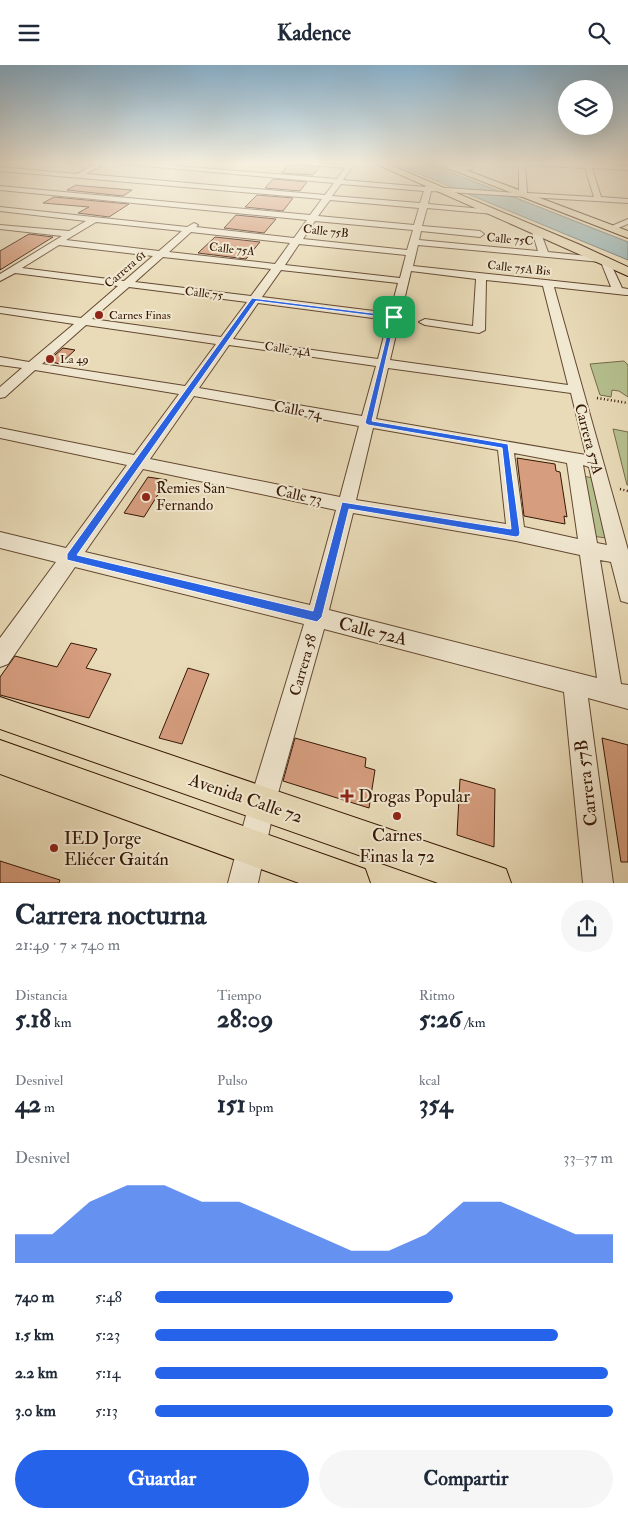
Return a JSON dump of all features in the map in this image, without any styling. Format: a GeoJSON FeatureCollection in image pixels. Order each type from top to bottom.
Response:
{"type":"FeatureCollection","features":[{"type":"Feature","properties":{"kind":"main road"},"geometry":{"type":"LineString","coordinates":[[468,201],[628,272]]}},
{"type":"Feature","properties":{"kind":"main road"},"geometry":{"type":"LineString","coordinates":[[539,201],[628,235]]}},
{"type":"Feature","properties":{"kind":"main road","name":"Avenida Calle 72"},"geometry":{"type":"LineString","coordinates":[[0,713],[492,883]]}},
{"type":"Feature","properties":{"kind":"main road"},"geometry":{"type":"LineString","coordinates":[[0,757],[351,883]]}},
{"type":"Feature","properties":{"kind":"street"},"geometry":{"type":"LineString","coordinates":[[0,215],[5,209],[23,201]]}},
{"type":"Feature","properties":{"kind":"street"},"geometry":{"type":"LineString","coordinates":[[0,278],[123,201]]}},
{"type":"Feature","properties":{"kind":"street"},"geometry":{"type":"LineString","coordinates":[[138,201],[312,218],[410,254],[480,222],[494,212]]}},
{"type":"Feature","properties":{"kind":"street","name":"Carrera 61"},"geometry":{"type":"LineString","coordinates":[[0,394],[222,201]]}},
{"type":"Feature","properties":{"kind":"street"},"geometry":{"type":"LineString","coordinates":[[0,656],[325,201]]}},
{"type":"Feature","properties":{"kind":"street"},"geometry":{"type":"LineString","coordinates":[[365,201],[423,206],[480,222]]}},
{"type":"Feature","properties":{"kind":"street","name":"Carrera 58"},"geometry":{"type":"LineString","coordinates":[[243,883],[262,804],[317,617],[410,254],[423,206],[427,201]]}},
{"type":"Feature","properties":{"kind":"street","name":"Calle 75B"},"geometry":{"type":"LineString","coordinates":[[5,209],[410,254]]}},
{"type":"Feature","properties":{"kind":"street"},"geometry":{"type":"LineString","coordinates":[[610,228],[628,221]]}},
{"type":"Feature","properties":{"kind":"street"},"geometry":{"type":"LineString","coordinates":[[480,222],[481,249]]}},
{"type":"Feature","properties":{"kind":"street"},"geometry":{"type":"LineString","coordinates":[[0,227],[70,234]]}},
{"type":"Feature","properties":{"kind":"street"},"geometry":{"type":"LineString","coordinates":[[536,231],[544,255]]}},
{"type":"Feature","properties":{"kind":"street","name":"Calle 75A"},"geometry":{"type":"LineString","coordinates":[[58,242],[278,267],[410,254]]}},
{"type":"Feature","properties":{"kind":"street","name":"Calle 75C"},"geometry":{"type":"LineString","coordinates":[[410,254],[481,249],[509,265],[544,255],[604,260]]}},
{"type":"Feature","properties":{"kind":"street","name":"Calle 75A Bis"},"geometry":{"type":"LineString","coordinates":[[410,254],[481,276],[509,265],[548,284],[623,292]]}},
{"type":"Feature","properties":{"kind":"street"},"geometry":{"type":"LineString","coordinates":[[604,260],[623,292]]}},
{"type":"Feature","properties":{"kind":"street","name":"Calle 75"},"geometry":{"type":"LineString","coordinates":[[14,270],[394,317]]}},
{"type":"Feature","properties":{"kind":"street"},"geometry":{"type":"LineString","coordinates":[[425,322],[479,330],[481,276]]}},
{"type":"Feature","properties":{"kind":"street","name":"Carrera 57A"},"geometry":{"type":"LineString","coordinates":[[548,284],[623,557],[628,594]]}},
{"type":"Feature","properties":{"kind":"street","name":"Calle 74A"},"geometry":{"type":"LineString","coordinates":[[0,310],[576,390]]}},
{"type":"Feature","properties":{"kind":"street","name":"Calle 74"},"geometry":{"type":"LineString","coordinates":[[0,361],[189,391],[596,461]]}},
{"type":"Feature","properties":{"kind":"street","name":"Calle 73"},"geometry":{"type":"LineString","coordinates":[[0,433],[345,505],[516,533],[623,557]]}},
{"type":"Feature","properties":{"kind":"street"},"geometry":{"type":"LineString","coordinates":[[505,446],[516,533]]}},
{"type":"Feature","properties":{"kind":"street","name":"Carrera 57A"},"geometry":{"type":"LineString","coordinates":[[574,458],[587,548],[620,695]]}},
{"type":"Feature","properties":{"kind":"street","name":"Calle 72A"},"geometry":{"type":"LineString","coordinates":[[0,540],[317,617],[620,695]]}},
{"type":"Feature","properties":{"kind":"street","name":"Carrera 57B"},"geometry":{"type":"LineString","coordinates":[[575,684],[598,883]]}},
{"type":"Feature","properties":{"kind":"path"},"geometry":{"type":"LineString","coordinates":[[596,398],[628,403]]}},
{"type":"Feature","properties":{"kind":"path"},"geometry":{"type":"LineString","coordinates":[[620,489],[628,491]]}},
{"type":"Feature","properties":{"kind":"green space"},"geometry":{"type":"Polygon","coordinates":[[[624,361],[628,365],[628,397],[619,391],[612,390],[611,397],[600,395],[590,364],[624,361]]]}},
{"type":"Feature","properties":{"kind":"green space"},"geometry":{"type":"Polygon","coordinates":[[[613,429],[628,432],[628,485],[627,485],[613,429]]]}},
{"type":"Feature","properties":{"kind":"green space"},"geometry":{"type":"Polygon","coordinates":[[[582,476],[594,478],[606,538],[592,536],[582,476]]]}},
{"type":"Feature","properties":{"kind":"water"},"geometry":{"type":"Polygon","coordinates":[[[485,201],[524,201],[628,242],[628,260],[485,201]]]}},
{"type":"Feature","properties":{"kind":"building"},"geometry":{"type":"Polygon","coordinates":[[[46,201],[99,201],[129,204],[109,217],[78,213],[89,207],[43,203],[46,201]]]}},
{"type":"Feature","properties":{"kind":"building"},"geometry":{"type":"Polygon","coordinates":[[[251,201],[291,201],[283,211],[245,207],[251,201]]]}},
{"type":"Feature","properties":{"kind":"building"},"geometry":{"type":"Polygon","coordinates":[[[236,215],[276,219],[264,233],[224,228],[236,215]]]}},
{"type":"Feature","properties":{"kind":"building"},"geometry":{"type":"Polygon","coordinates":[[[29,234],[53,237],[0,270],[0,251],[29,234]]]}},
{"type":"Feature","properties":{"kind":"building"},"geometry":{"type":"Polygon","coordinates":[[[215,237],[260,242],[246,259],[198,253],[215,237]]]}},
{"type":"Feature","properties":{"kind":"building"},"geometry":{"type":"Polygon","coordinates":[[[63,348],[75,350],[60,364],[48,361],[63,348]]]}},
{"type":"Feature","properties":{"kind":"building"},"geometry":{"type":"Polygon","coordinates":[[[517,458],[555,464],[556,471],[560,472],[567,517],[564,516],[565,524],[524,516],[517,458]]]}},
{"type":"Feature","properties":{"kind":"building","name":"Remies San Fernando"},"geometry":{"type":"Polygon","coordinates":[[[148,477],[167,480],[144,517],[124,513],[148,477]]]}},
{"type":"Feature","properties":{"kind":"building"},"geometry":{"type":"Polygon","coordinates":[[[71,643],[97,649],[86,668],[111,674],[89,718],[0,695],[0,677],[15,656],[57,667],[71,643]]]}},
{"type":"Feature","properties":{"kind":"building"},"geometry":{"type":"Polygon","coordinates":[[[188,668],[209,674],[182,744],[159,738],[188,668]]]}},
{"type":"Feature","properties":{"kind":"building"},"geometry":{"type":"Polygon","coordinates":[[[295,738],[366,758],[365,767],[375,770],[369,808],[283,781],[295,738]]]}},
{"type":"Feature","properties":{"kind":"building"},"geometry":{"type":"Polygon","coordinates":[[[602,738],[628,745],[628,862],[621,862],[602,738]]]}},
{"type":"Feature","properties":{"kind":"building"},"geometry":{"type":"Polygon","coordinates":[[[460,779],[495,789],[494,847],[457,835],[460,779]]]}},
{"type":"Feature","properties":{"kind":"building"},"geometry":{"type":"Polygon","coordinates":[[[0,861],[60,880],[59,883],[0,883],[0,861]]]}},
{"type":"Feature","properties":{"kind":"place","name":"Carnes Finas"},"geometry":{"type":"Point","coordinates":[99,315]}},
{"type":"Feature","properties":{"kind":"place","name":"La 49"},"geometry":{"type":"Point","coordinates":[50,359]}},
{"type":"Feature","properties":{"kind":"place","name":"Remies San Fernando"},"geometry":{"type":"Point","coordinates":[146,497]}},
{"type":"Feature","properties":{"kind":"place","name":"Drogas Popular"},"geometry":{"type":"Point","coordinates":[347,796]}},
{"type":"Feature","properties":{"kind":"place","name":"Carnes Finas la 72"},"geometry":{"type":"Point","coordinates":[397,816]}},
{"type":"Feature","properties":{"kind":"place","name":"IED Jorge Eliécer Gaitán"},"geometry":{"type":"Point","coordinates":[54,848]}},
{"type":"Feature","properties":{"kind":"route"},"geometry":{"type":"LineString","coordinates":[[254,299],[394,317],[368,423],[505,446],[516,533],[345,505],[317,617],[70,557],[254,299]]}}]}
